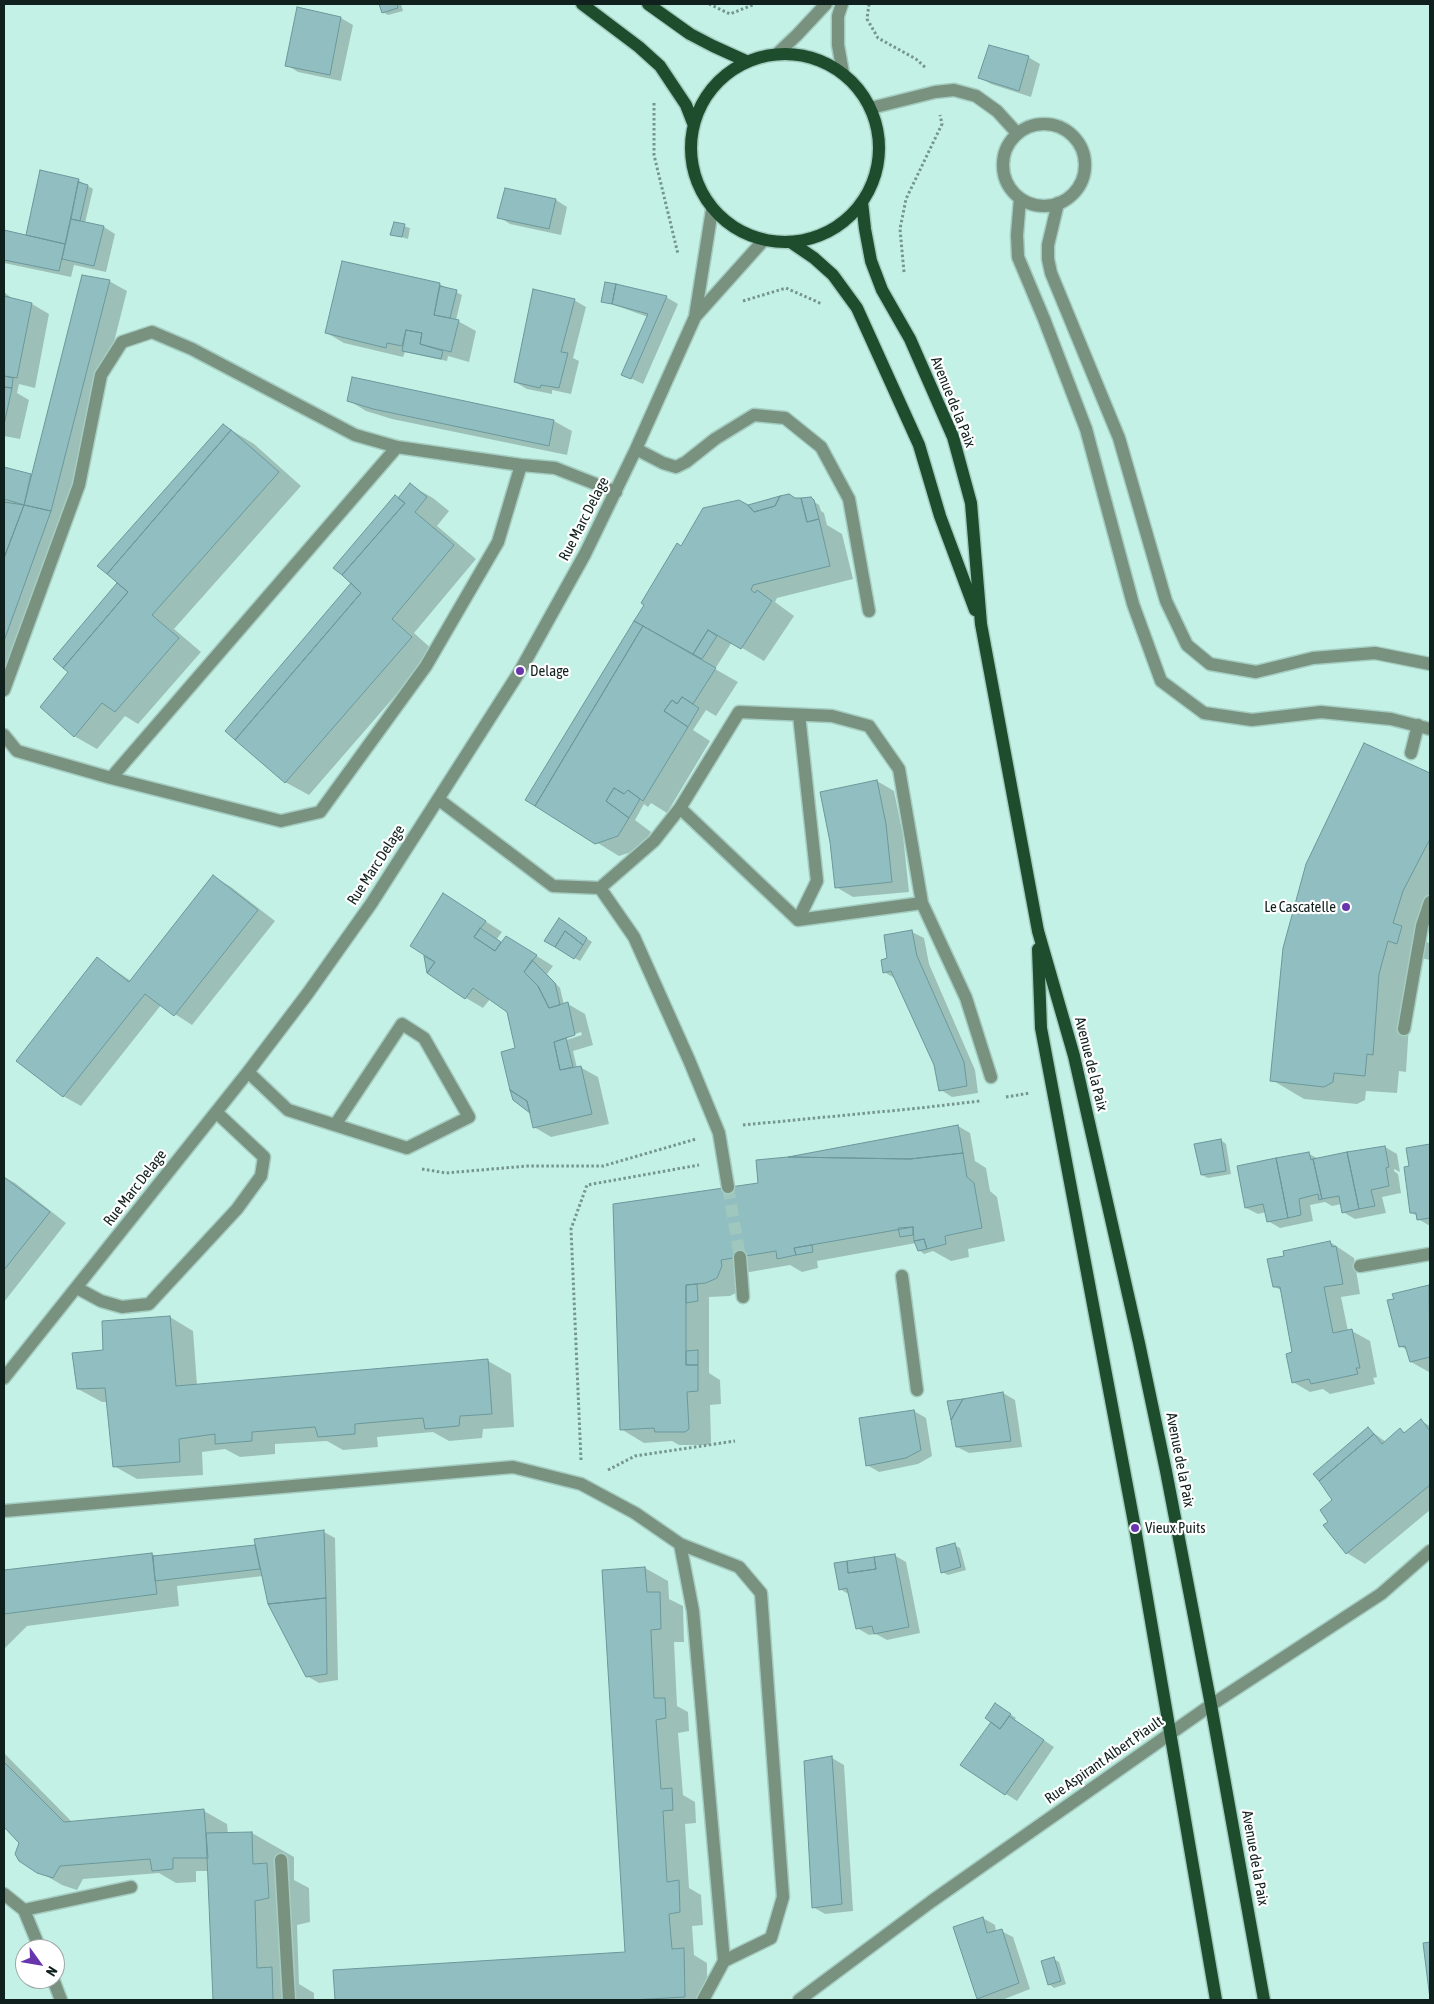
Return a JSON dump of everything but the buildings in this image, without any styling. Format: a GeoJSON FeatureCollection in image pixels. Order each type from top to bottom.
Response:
{"type":"FeatureCollection","features":[{"type":"Feature","properties":{"kind":"main road"},"geometry":{"type":"LineString","coordinates":[[582,4],[639,47],[660,66],[679,93],[693,123]]}},
{"type":"Feature","properties":{"kind":"main road"},"geometry":{"type":"LineString","coordinates":[[648,4],[690,34],[746,61]]}},
{"type":"Feature","properties":{"kind":"main road"},"geometry":{"type":"LineString","coordinates":[[778,53],[801,54],[823,61],[843,73],[859,89],[871,108],[878,133],[879,158],[873,182],[862,202],[849,218],[832,230],[812,239],[792,243],[763,241],[744,234],[726,224],[712,210],[697,183],[690,153],[693,123],[704,97],[723,76],[746,61],[778,53]]}},
{"type":"Feature","properties":{"kind":"main road","name":"Avenue de la Paix"},"geometry":{"type":"LineString","coordinates":[[862,202],[873,269],[882,290],[910,339],[949,429],[971,503],[981,624],[1038,931],[1074,1056],[1139,1343],[1166,1471],[1211,1705],[1264,2000]]}},
{"type":"Feature","properties":{"kind":"main road","name":"Avenue de la Paix"},"geometry":{"type":"LineString","coordinates":[[792,243],[833,274],[857,308],[919,445],[940,516],[981,624]]}},
{"type":"Feature","properties":{"kind":"main road","name":"Avenue de la Paix"},"geometry":{"type":"LineString","coordinates":[[1038,931],[1041,1028],[1135,1528],[1216,2000]]}},
{"type":"Feature","properties":{"kind":"street"},"geometry":{"type":"LineString","coordinates":[[778,53],[798,35],[826,4]]}},
{"type":"Feature","properties":{"kind":"street"},"geometry":{"type":"LineString","coordinates":[[842,4],[838,16],[838,45],[843,73]]}},
{"type":"Feature","properties":{"kind":"street"},"geometry":{"type":"LineString","coordinates":[[871,108],[935,92],[954,90],[976,96],[997,111],[1017,134]]}},
{"type":"Feature","properties":{"kind":"street"},"geometry":{"type":"LineString","coordinates":[[1048,124],[1066,130],[1076,139],[1083,151],[1085,164],[1083,178],[1076,190],[1066,200],[1039,206],[1026,203],[1015,195],[1007,184],[1003,170],[1003,156],[1008,144],[1017,134],[1028,127],[1048,124]]}},
{"type":"Feature","properties":{"kind":"street"},"geometry":{"type":"LineString","coordinates":[[1020,199],[1017,235],[1018,257],[1086,429],[1133,604],[1161,681],[1204,713],[1252,720],[1321,712],[1390,719],[1430,729]]}},
{"type":"Feature","properties":{"kind":"street"},"geometry":{"type":"LineString","coordinates":[[1058,203],[1048,245],[1048,259],[1051,272],[1119,438],[1166,601],[1186,645],[1210,664],[1256,672],[1313,658],[1375,653],[1430,664]]}},
{"type":"Feature","properties":{"kind":"street","name":"Rue Marc Delage"},"geometry":{"type":"LineString","coordinates":[[4,1378],[248,1072],[308,992],[371,904],[520,672],[552,617],[616,492],[695,317],[712,210]]}},
{"type":"Feature","properties":{"kind":"street","name":"Rue Marc Delage"},"geometry":{"type":"LineString","coordinates":[[695,317],[763,241]]}},
{"type":"Feature","properties":{"kind":"street"},"geometry":{"type":"LineString","coordinates":[[4,690],[79,485],[101,375],[122,342],[152,332],[192,349],[355,435],[397,447],[521,465],[555,468],[616,492]]}},
{"type":"Feature","properties":{"kind":"street"},"geometry":{"type":"LineString","coordinates":[[636,449],[663,463],[676,467],[686,462],[715,439],[754,415],[785,418],[821,447],[848,499],[869,612]]}},
{"type":"Feature","properties":{"kind":"street"},"geometry":{"type":"LineString","coordinates":[[112,778],[397,447]]}},
{"type":"Feature","properties":{"kind":"street"},"geometry":{"type":"LineString","coordinates":[[4,735],[17,751],[112,778],[281,821],[320,812],[426,666],[460,608],[498,542],[521,465]]}},
{"type":"Feature","properties":{"kind":"street"},"geometry":{"type":"LineString","coordinates":[[438,800],[553,886],[600,888],[654,841],[680,808],[739,712],[832,716],[869,726],[899,769],[922,903],[966,998],[991,1076]]}},
{"type":"Feature","properties":{"kind":"street"},"geometry":{"type":"LineString","coordinates":[[798,920],[817,881],[799,715]]}},
{"type":"Feature","properties":{"kind":"street"},"geometry":{"type":"LineString","coordinates":[[1411,753],[1418,726]]}},
{"type":"Feature","properties":{"kind":"street"},"geometry":{"type":"LineString","coordinates":[[680,808],[798,920]]}},
{"type":"Feature","properties":{"kind":"street"},"geometry":{"type":"LineString","coordinates":[[600,888],[634,937],[689,1060],[719,1133],[728,1187]]}},
{"type":"Feature","properties":{"kind":"street"},"geometry":{"type":"LineString","coordinates":[[1404,1030],[1422,926],[1430,902]]}},
{"type":"Feature","properties":{"kind":"street"},"geometry":{"type":"LineString","coordinates":[[798,920],[922,903]]}},
{"type":"Feature","properties":{"kind":"street"},"geometry":{"type":"LineString","coordinates":[[248,1072],[288,1110],[335,1125],[408,1148],[469,1118],[424,1038],[402,1024],[335,1125]]}},
{"type":"Feature","properties":{"kind":"street"},"geometry":{"type":"LineString","coordinates":[[77,1288],[101,1301],[122,1307],[149,1304],[237,1208],[261,1176],[264,1157],[216,1112]]}},
{"type":"Feature","properties":{"kind":"street"},"geometry":{"type":"LineString","coordinates":[[1360,1266],[1430,1254]]}},
{"type":"Feature","properties":{"kind":"street"},"geometry":{"type":"LineString","coordinates":[[740,1257],[744,1297]]}},
{"type":"Feature","properties":{"kind":"street"},"geometry":{"type":"LineString","coordinates":[[902,1276],[917,1390]]}},
{"type":"Feature","properties":{"kind":"street"},"geometry":{"type":"LineString","coordinates":[[4,1511],[513,1467],[581,1484],[635,1513],[680,1544],[739,1568],[761,1594],[783,1896],[771,1938],[724,1961]]}},
{"type":"Feature","properties":{"kind":"street"},"geometry":{"type":"LineString","coordinates":[[680,1544],[693,1611],[724,1961],[703,2000]]}},
{"type":"Feature","properties":{"kind":"street","name":"Rue Aspirant Albert Piault"},"geometry":{"type":"LineString","coordinates":[[799,2000],[932,1901],[1169,1734],[1381,1594],[1430,1551]]}},
{"type":"Feature","properties":{"kind":"street"},"geometry":{"type":"LineString","coordinates":[[281,1860],[289,2000]]}},
{"type":"Feature","properties":{"kind":"street"},"geometry":{"type":"LineString","coordinates":[[24,1910],[131,1887]]}},
{"type":"Feature","properties":{"kind":"street"},"geometry":{"type":"LineString","coordinates":[[4,1894],[24,1910],[36,1939]]}},
{"type":"Feature","properties":{"kind":"path"},"geometry":{"type":"LineString","coordinates":[[709,4],[730,14],[755,4]]}},
{"type":"Feature","properties":{"kind":"path"},"geometry":{"type":"LineString","coordinates":[[869,4],[867,19],[878,38],[916,59],[926,69],[935,92],[942,124],[906,199],[900,229],[904,273]]}},
{"type":"Feature","properties":{"kind":"path"},"geometry":{"type":"LineString","coordinates":[[654,96],[654,155],[680,260]]}},
{"type":"Feature","properties":{"kind":"path"},"geometry":{"type":"LineString","coordinates":[[742,302],[786,288],[829,307]]}},
{"type":"Feature","properties":{"kind":"path"},"geometry":{"type":"LineString","coordinates":[[1000,1098],[1052,1089]]}},
{"type":"Feature","properties":{"kind":"path"},"geometry":{"type":"LineString","coordinates":[[414,1168],[446,1173],[527,1166],[603,1166],[744,1125],[982,1100]]}},
{"type":"Feature","properties":{"kind":"path"},"geometry":{"type":"LineString","coordinates":[[724,1160],[587,1185],[570,1229],[579,1380],[581,1484],[635,1456],[735,1441]]}},
{"type":"Feature","properties":{"kind":"tunnel"},"geometry":{"type":"LineString","coordinates":[[728,1187],[740,1257]]}},
{"type":"Feature","properties":{"kind":"place","name":"Delage"},"geometry":{"type":"Point","coordinates":[520,671]}},
{"type":"Feature","properties":{"kind":"place","name":"Le Cascatelle"},"geometry":{"type":"Point","coordinates":[1346,907]}},
{"type":"Feature","properties":{"kind":"place","name":"Vieux Puits"},"geometry":{"type":"Point","coordinates":[1135,1528]}}]}
